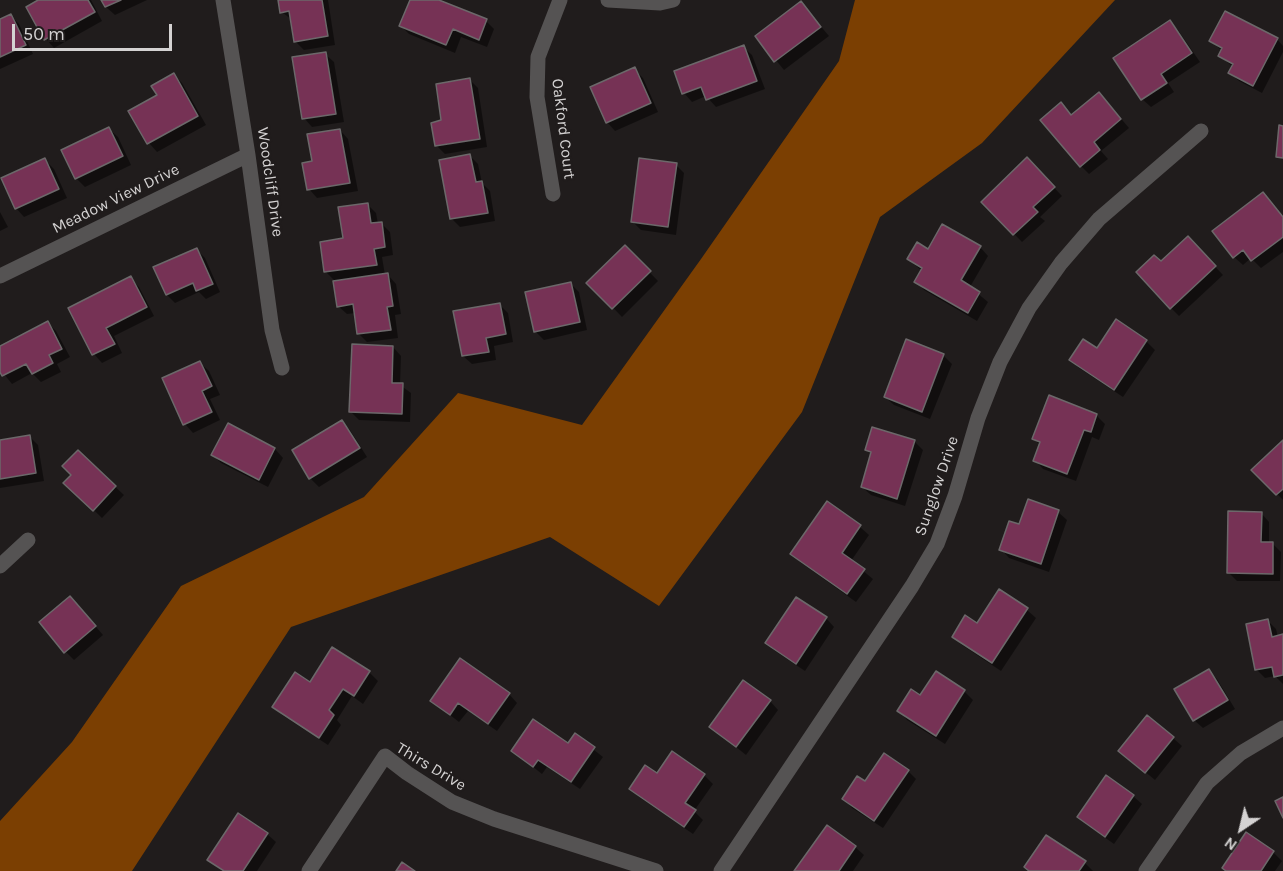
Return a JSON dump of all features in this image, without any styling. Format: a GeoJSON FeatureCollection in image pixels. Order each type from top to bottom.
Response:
{"type":"FeatureCollection","features":[{"type":"Feature","properties":{"kind":"street","name":"Woodcliff Drive"},"geometry":{"type":"LineString","coordinates":[[223,0],[249,155],[272,330],[282,368]]}},
{"type":"Feature","properties":{"kind":"street","name":"Oakford Court"},"geometry":{"type":"LineString","coordinates":[[554,194],[537,97],[537,83],[538,57],[560,0]]}},
{"type":"Feature","properties":{"kind":"street"},"geometry":{"type":"LineString","coordinates":[[608,0],[660,3],[673,0]]}},
{"type":"Feature","properties":{"kind":"street","name":"Sunglow Drive"},"geometry":{"type":"LineString","coordinates":[[722,871],[912,586],[937,544],[955,496],[978,418],[1000,362],[1029,308],[1061,263],[1099,219],[1201,131]]}},
{"type":"Feature","properties":{"kind":"street","name":"Meadow View Drive"},"geometry":{"type":"LineString","coordinates":[[0,276],[249,155]]}},
{"type":"Feature","properties":{"kind":"street"},"geometry":{"type":"LineString","coordinates":[[0,566],[28,540]]}},
{"type":"Feature","properties":{"kind":"street"},"geometry":{"type":"LineString","coordinates":[[1146,871],[1207,783],[1241,753],[1283,728]]}},
{"type":"Feature","properties":{"kind":"street","name":"Thirs Drive"},"geometry":{"type":"LineString","coordinates":[[309,871],[385,756],[406,773],[452,802],[494,819],[656,871]]}},
{"type":"Feature","properties":{"kind":"shaded area"},"geometry":{"type":"Polygon","coordinates":[[[855,0],[1115,0],[982,143],[880,217],[802,412],[659,606],[550,537],[291,627],[132,871],[0,871],[0,821],[72,742],[181,586],[364,497],[458,393],[582,425],[839,61],[855,0]]]}},
{"type":"Feature","properties":{"kind":"building"},"geometry":{"type":"Polygon","coordinates":[[[38,0],[88,0],[95,12],[44,40],[26,7],[38,0]]]}},
{"type":"Feature","properties":{"kind":"building"},"geometry":{"type":"Polygon","coordinates":[[[101,0],[121,0],[105,7],[101,0]]]}},
{"type":"Feature","properties":{"kind":"building"},"geometry":{"type":"Polygon","coordinates":[[[278,0],[322,0],[328,36],[294,42],[289,11],[280,13],[278,0]]]}},
{"type":"Feature","properties":{"kind":"building"},"geometry":{"type":"Polygon","coordinates":[[[410,0],[439,0],[487,19],[479,40],[453,29],[446,45],[399,26],[410,0]]]}},
{"type":"Feature","properties":{"kind":"building"},"geometry":{"type":"Polygon","coordinates":[[[801,1],[821,27],[774,62],[755,36],[801,1]]]}},
{"type":"Feature","properties":{"kind":"building"},"geometry":{"type":"Polygon","coordinates":[[[1225,11],[1278,38],[1253,86],[1228,73],[1233,64],[1218,56],[1222,48],[1209,41],[1225,11]]]}},
{"type":"Feature","properties":{"kind":"building"},"geometry":{"type":"Polygon","coordinates":[[[11,14],[26,45],[0,57],[0,19],[11,14]]]}},
{"type":"Feature","properties":{"kind":"building"},"geometry":{"type":"Polygon","coordinates":[[[1170,20],[1192,53],[1161,74],[1167,83],[1141,100],[1113,58],[1170,20]]]}},
{"type":"Feature","properties":{"kind":"building"},"geometry":{"type":"Polygon","coordinates":[[[744,45],[757,81],[706,100],[701,87],[682,94],[674,71],[744,45]]]}},
{"type":"Feature","properties":{"kind":"building"},"geometry":{"type":"Polygon","coordinates":[[[326,52],[336,114],[302,119],[292,57],[326,52]]]}},
{"type":"Feature","properties":{"kind":"building"},"geometry":{"type":"Polygon","coordinates":[[[635,67],[651,103],[606,123],[590,87],[635,67]]]}},
{"type":"Feature","properties":{"kind":"building"},"geometry":{"type":"Polygon","coordinates":[[[174,73],[198,116],[147,144],[128,111],[157,95],[151,86],[174,73]]]}},
{"type":"Feature","properties":{"kind":"building"},"geometry":{"type":"Polygon","coordinates":[[[470,78],[480,139],[435,146],[431,123],[441,120],[436,84],[470,78]]]}},
{"type":"Feature","properties":{"kind":"building"},"geometry":{"type":"Polygon","coordinates":[[[1099,92],[1121,119],[1094,142],[1100,150],[1080,167],[1040,120],[1061,102],[1071,115],[1099,92]]]}},
{"type":"Feature","properties":{"kind":"building"},"geometry":{"type":"Polygon","coordinates":[[[1279,125],[1283,126],[1283,158],[1276,157],[1279,125]]]}},
{"type":"Feature","properties":{"kind":"building"},"geometry":{"type":"Polygon","coordinates":[[[109,127],[123,156],[75,179],[61,150],[109,127]]]}},
{"type":"Feature","properties":{"kind":"building"},"geometry":{"type":"Polygon","coordinates":[[[340,129],[350,183],[307,190],[302,163],[312,161],[307,134],[340,129]]]}},
{"type":"Feature","properties":{"kind":"building"},"geometry":{"type":"Polygon","coordinates":[[[470,154],[476,182],[482,181],[488,213],[450,219],[439,160],[470,154]]]}},
{"type":"Feature","properties":{"kind":"building"},"geometry":{"type":"Polygon","coordinates":[[[1027,157],[1055,187],[1033,207],[1038,212],[1013,235],[981,202],[1027,157]]]}},
{"type":"Feature","properties":{"kind":"building"},"geometry":{"type":"Polygon","coordinates":[[[45,158],[59,189],[15,209],[1,178],[45,158]]]}},
{"type":"Feature","properties":{"kind":"building"},"geometry":{"type":"Polygon","coordinates":[[[639,158],[677,163],[668,227],[631,222],[639,158]]]}},
{"type":"Feature","properties":{"kind":"building"},"geometry":{"type":"Polygon","coordinates":[[[1263,192],[1283,217],[1283,237],[1251,261],[1243,250],[1233,258],[1212,231],[1263,192]]]}},
{"type":"Feature","properties":{"kind":"building"},"geometry":{"type":"Polygon","coordinates":[[[368,203],[371,223],[382,222],[385,247],[374,249],[377,265],[324,272],[320,242],[343,238],[338,207],[368,203]]]}},
{"type":"Feature","properties":{"kind":"building"},"geometry":{"type":"Polygon","coordinates":[[[942,224],[981,246],[961,280],[980,292],[968,313],[914,282],[922,268],[907,259],[917,242],[928,249],[942,224]]]}},
{"type":"Feature","properties":{"kind":"building"},"geometry":{"type":"Polygon","coordinates":[[[1188,236],[1216,266],[1170,309],[1136,272],[1154,255],[1161,261],[1188,236]]]}},
{"type":"Feature","properties":{"kind":"building"},"geometry":{"type":"Polygon","coordinates":[[[625,245],[651,271],[612,309],[586,283],[625,245]]]}},
{"type":"Feature","properties":{"kind":"building"},"geometry":{"type":"Polygon","coordinates":[[[197,248],[213,284],[196,291],[193,283],[166,295],[153,267],[197,248]]]}},
{"type":"Feature","properties":{"kind":"building"},"geometry":{"type":"Polygon","coordinates":[[[388,273],[393,306],[387,307],[391,330],[357,334],[353,304],[337,307],[333,281],[388,273]]]}},
{"type":"Feature","properties":{"kind":"building"},"geometry":{"type":"Polygon","coordinates":[[[131,276],[147,307],[106,328],[115,344],[92,355],[68,308],[131,276]]]}},
{"type":"Feature","properties":{"kind":"building"},"geometry":{"type":"Polygon","coordinates":[[[571,282],[580,322],[534,332],[525,292],[571,282]]]}},
{"type":"Feature","properties":{"kind":"building"},"geometry":{"type":"Polygon","coordinates":[[[500,303],[506,334],[486,338],[489,352],[462,356],[453,311],[500,303]]]}},
{"type":"Feature","properties":{"kind":"building"},"geometry":{"type":"Polygon","coordinates":[[[1116,319],[1147,340],[1114,390],[1069,360],[1083,339],[1097,348],[1116,319]]]}},
{"type":"Feature","properties":{"kind":"building"},"geometry":{"type":"Polygon","coordinates":[[[48,321],[62,349],[49,355],[53,363],[32,374],[26,364],[2,376],[0,346],[48,321]]]}},
{"type":"Feature","properties":{"kind":"building"},"geometry":{"type":"Polygon","coordinates":[[[906,339],[944,354],[922,412],[884,397],[906,339]]]}},
{"type":"Feature","properties":{"kind":"building"},"geometry":{"type":"Polygon","coordinates":[[[352,344],[393,346],[392,383],[403,383],[402,414],[349,412],[352,344]]]}},
{"type":"Feature","properties":{"kind":"building"},"geometry":{"type":"Polygon","coordinates":[[[200,361],[212,386],[202,391],[212,412],[183,425],[162,378],[200,361]]]}},
{"type":"Feature","properties":{"kind":"building"},"geometry":{"type":"Polygon","coordinates":[[[1049,395],[1097,414],[1091,432],[1084,430],[1067,474],[1033,461],[1040,442],[1032,439],[1049,395]]]}},
{"type":"Feature","properties":{"kind":"building"},"geometry":{"type":"Polygon","coordinates":[[[342,420],[360,448],[309,479],[292,450],[342,420]]]}},
{"type":"Feature","properties":{"kind":"building"},"geometry":{"type":"Polygon","coordinates":[[[228,423],[275,448],[259,480],[211,455],[228,423]]]}},
{"type":"Feature","properties":{"kind":"building"},"geometry":{"type":"Polygon","coordinates":[[[872,427],[915,440],[897,499],[861,487],[871,452],[865,450],[872,427]]]}},
{"type":"Feature","properties":{"kind":"building"},"geometry":{"type":"Polygon","coordinates":[[[30,435],[36,473],[0,479],[0,440],[30,435]]]}},
{"type":"Feature","properties":{"kind":"building"},"geometry":{"type":"Polygon","coordinates":[[[1283,440],[1283,489],[1276,495],[1251,470],[1283,440]]]}},
{"type":"Feature","properties":{"kind":"building"},"geometry":{"type":"Polygon","coordinates":[[[78,450],[116,486],[93,511],[63,483],[71,475],[62,466],[78,450]]]}},
{"type":"Feature","properties":{"kind":"building"},"geometry":{"type":"Polygon","coordinates":[[[1028,499],[1059,510],[1041,564],[999,550],[1009,521],[1019,524],[1028,499]]]}},
{"type":"Feature","properties":{"kind":"building"},"geometry":{"type":"Polygon","coordinates":[[[827,501],[861,525],[842,553],[865,569],[847,594],[790,554],[827,501]]]}},
{"type":"Feature","properties":{"kind":"building"},"geometry":{"type":"Polygon","coordinates":[[[1228,511],[1262,512],[1261,542],[1273,542],[1273,574],[1227,573],[1228,511]]]}},
{"type":"Feature","properties":{"kind":"building"},"geometry":{"type":"Polygon","coordinates":[[[999,589],[1028,608],[992,663],[952,637],[965,615],[977,623],[999,589]]]}},
{"type":"Feature","properties":{"kind":"building"},"geometry":{"type":"Polygon","coordinates":[[[70,596],[96,626],[64,653],[39,622],[70,596]]]}},
{"type":"Feature","properties":{"kind":"building"},"geometry":{"type":"Polygon","coordinates":[[[796,597],[827,617],[796,664],[765,643],[796,597]]]}},
{"type":"Feature","properties":{"kind":"building"},"geometry":{"type":"Polygon","coordinates":[[[1268,619],[1272,637],[1283,634],[1283,675],[1274,677],[1272,667],[1255,670],[1246,624],[1268,619]]]}},
{"type":"Feature","properties":{"kind":"building"},"geometry":{"type":"Polygon","coordinates":[[[332,647],[370,671],[354,696],[343,689],[329,710],[334,715],[319,738],[272,707],[295,672],[310,682],[332,647]]]}},
{"type":"Feature","properties":{"kind":"building"},"geometry":{"type":"Polygon","coordinates":[[[460,658],[510,693],[488,724],[458,703],[450,715],[430,701],[460,658]]]}},
{"type":"Feature","properties":{"kind":"building"},"geometry":{"type":"Polygon","coordinates":[[[1209,669],[1228,700],[1193,721],[1174,689],[1209,669]]]}},
{"type":"Feature","properties":{"kind":"building"},"geometry":{"type":"Polygon","coordinates":[[[936,671],[965,690],[936,736],[897,711],[911,689],[920,695],[936,671]]]}},
{"type":"Feature","properties":{"kind":"building"},"geometry":{"type":"Polygon","coordinates":[[[743,680],[771,700],[736,747],[709,727],[743,680]]]}},
{"type":"Feature","properties":{"kind":"building"},"geometry":{"type":"Polygon","coordinates":[[[1147,715],[1174,737],[1145,773],[1118,751],[1147,715]]]}},
{"type":"Feature","properties":{"kind":"building"},"geometry":{"type":"Polygon","coordinates":[[[533,719],[568,743],[575,733],[595,747],[571,782],[538,760],[533,767],[511,751],[533,719]]]}},
{"type":"Feature","properties":{"kind":"building"},"geometry":{"type":"Polygon","coordinates":[[[672,751],[705,774],[685,803],[696,810],[684,827],[629,789],[645,765],[657,773],[672,751]]]}},
{"type":"Feature","properties":{"kind":"building"},"geometry":{"type":"Polygon","coordinates":[[[884,753],[909,770],[874,821],[842,799],[857,776],[865,781],[884,753]]]}},
{"type":"Feature","properties":{"kind":"building"},"geometry":{"type":"Polygon","coordinates":[[[1106,775],[1134,795],[1105,837],[1077,817],[1106,775]]]}},
{"type":"Feature","properties":{"kind":"building"},"geometry":{"type":"Polygon","coordinates":[[[1283,797],[1283,818],[1275,801],[1283,797]]]}},
{"type":"Feature","properties":{"kind":"building"},"geometry":{"type":"Polygon","coordinates":[[[238,813],[268,833],[243,871],[224,871],[207,860],[238,813]]]}},
{"type":"Feature","properties":{"kind":"building"},"geometry":{"type":"Polygon","coordinates":[[[827,825],[856,846],[839,871],[794,871],[827,825]]]}},
{"type":"Feature","properties":{"kind":"building"},"geometry":{"type":"Polygon","coordinates":[[[1246,832],[1274,851],[1261,871],[1226,871],[1222,868],[1246,832]]]}},
{"type":"Feature","properties":{"kind":"building"},"geometry":{"type":"Polygon","coordinates":[[[1046,835],[1086,861],[1079,871],[1029,871],[1024,867],[1046,835]]]}},
{"type":"Feature","properties":{"kind":"building"},"geometry":{"type":"Polygon","coordinates":[[[402,862],[415,871],[396,871],[402,862]]]}}]}
